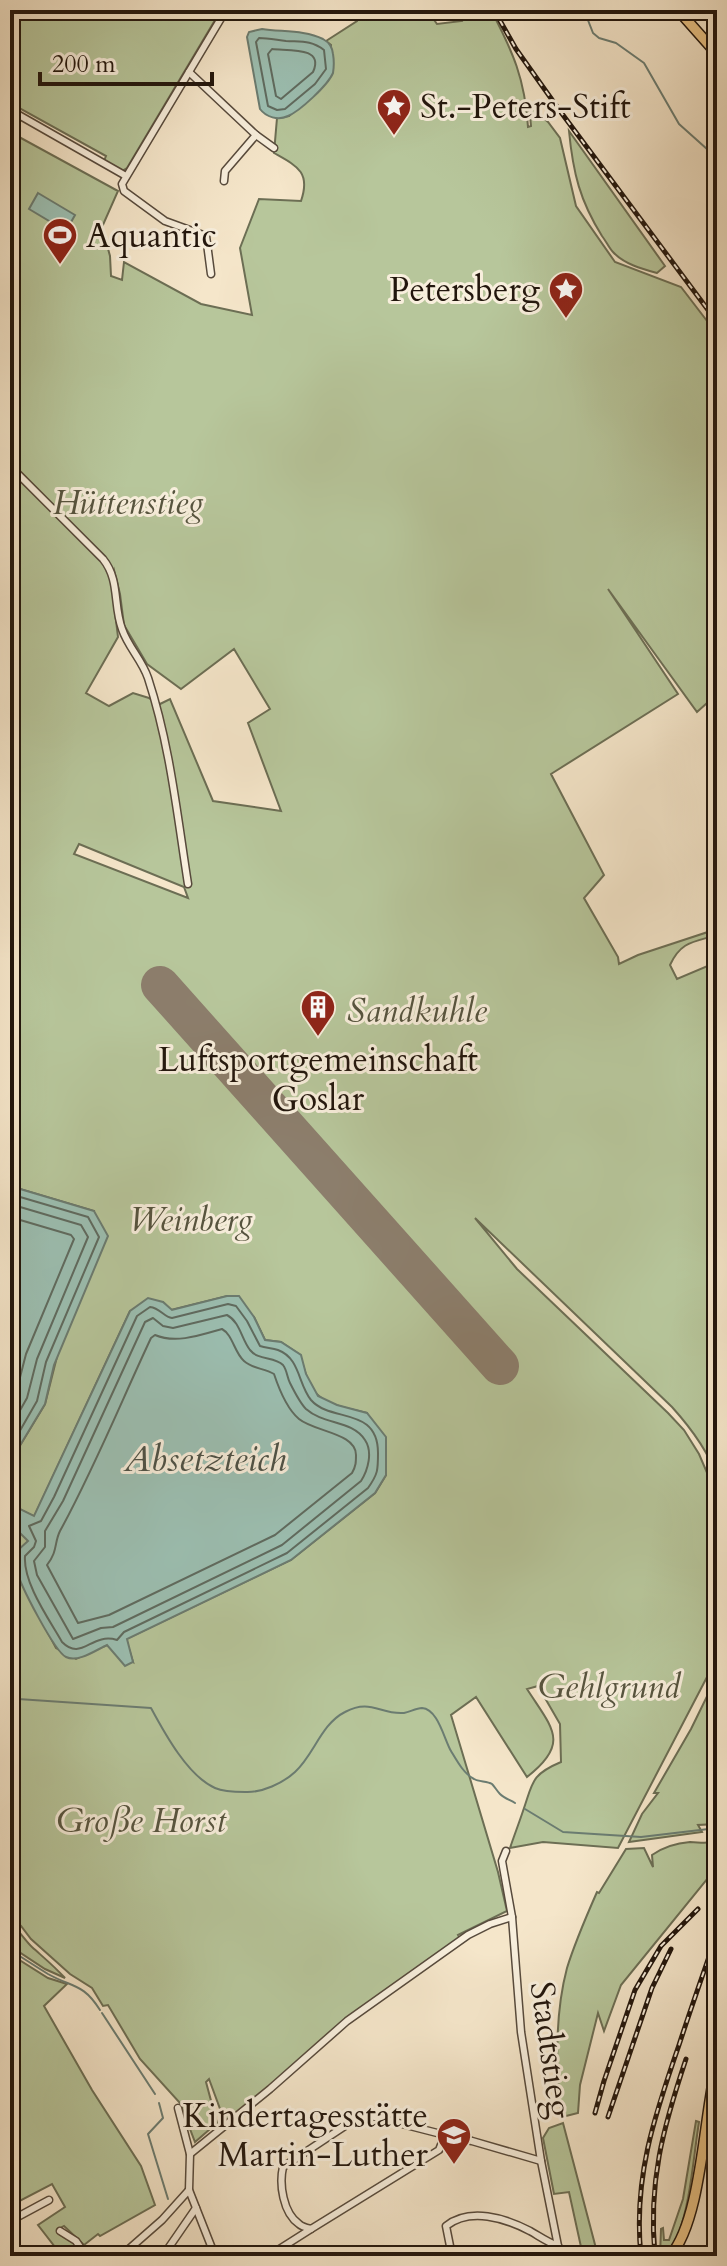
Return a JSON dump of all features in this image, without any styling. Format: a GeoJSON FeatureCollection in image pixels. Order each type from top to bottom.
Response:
{"type":"FeatureCollection","features":[{"type":"Feature","properties":{"kind":"main road"},"geometry":{"type":"LineString","coordinates":[[678,10],[717,54]]}},
{"type":"Feature","properties":{"kind":"main road"},"geometry":{"type":"LineString","coordinates":[[670,2256],[679,2245],[687,2223],[717,2063]]}},
{"type":"Feature","properties":{"kind":"street"},"geometry":{"type":"LineString","coordinates":[[211,274],[206,236],[165,221],[124,191],[122,184],[226,10]]}},
{"type":"Feature","properties":{"kind":"street"},"geometry":{"type":"LineString","coordinates":[[189,72],[274,148]]}},
{"type":"Feature","properties":{"kind":"street"},"geometry":{"type":"LineString","coordinates":[[10,110],[126,176]]}},
{"type":"Feature","properties":{"kind":"street"},"geometry":{"type":"LineString","coordinates":[[224,181],[225,171],[256,135]]}},
{"type":"Feature","properties":{"kind":"street"},"geometry":{"type":"LineString","coordinates":[[10,466],[111,569],[122,630],[144,670],[162,725],[173,777],[188,884]]}},
{"type":"Feature","properties":{"kind":"street","name":"Stadtstieg"},"geometry":{"type":"LineString","coordinates":[[506,1851],[502,1861],[512,1917],[521,2032],[541,2161],[560,2256]]}},
{"type":"Feature","properties":{"kind":"street"},"geometry":{"type":"LineString","coordinates":[[190,2154],[347,2021],[468,1935],[512,1917]]}},
{"type":"Feature","properties":{"kind":"street"},"geometry":{"type":"LineString","coordinates":[[178,2108],[190,2154],[189,2190],[215,2256]]}},
{"type":"Feature","properties":{"kind":"street"},"geometry":{"type":"LineString","coordinates":[[311,2229],[299,2224],[289,2214],[280,2180],[283,2167],[357,2118],[371,2116],[541,2161]]}},
{"type":"Feature","properties":{"kind":"street"},"geometry":{"type":"LineString","coordinates":[[270,2255],[439,2150],[445,2135]]}},
{"type":"Feature","properties":{"kind":"street"},"geometry":{"type":"LineString","coordinates":[[121,2256],[162,2220],[189,2190]]}},
{"type":"Feature","properties":{"kind":"street"},"geometry":{"type":"LineString","coordinates":[[10,2221],[49,2200]]}},
{"type":"Feature","properties":{"kind":"street"},"geometry":{"type":"LineString","coordinates":[[164,2255],[196,2208]]}},
{"type":"Feature","properties":{"kind":"street"},"geometry":{"type":"LineString","coordinates":[[452,2256],[446,2226],[469,2216],[509,2222],[558,2246]]}},
{"type":"Feature","properties":{"kind":"street"},"geometry":{"type":"LineString","coordinates":[[60,2231],[76,2241],[86,2256]]}},
{"type":"Feature","properties":{"kind":"green space"},"geometry":{"type":"Polygon","coordinates":[[[10,10],[105,10],[120,19],[125,10],[221,10],[127,168],[122,171],[104,161],[106,156],[10,103],[10,10]]]}},
{"type":"Feature","properties":{"kind":"green space"},"geometry":{"type":"Polygon","coordinates":[[[362,10],[427,10],[437,24],[462,21],[460,10],[491,10],[517,66],[528,127],[531,126],[529,105],[560,138],[576,206],[615,262],[681,287],[717,334],[717,694],[697,712],[608,589],[678,694],[551,774],[604,875],[584,898],[619,964],[717,929],[717,935],[684,947],[670,965],[677,979],[717,962],[717,1477],[698,1439],[672,1407],[475,1218],[517,1269],[668,1413],[684,1430],[699,1454],[717,1496],[717,1651],[707,1677],[618,1848],[543,1842],[510,1848],[534,1781],[543,1771],[561,1762],[560,1724],[538,1686],[527,1689],[550,1725],[553,1744],[541,1765],[527,1777],[476,1697],[451,1715],[507,1911],[458,1935],[461,1940],[347,2021],[226,2125],[209,2079],[206,2082],[217,2123],[195,2142],[180,2103],[140,2059],[108,2005],[103,2006],[92,1988],[70,1974],[10,1916],[10,1523],[29,1541],[16,1568],[56,1648],[76,1659],[107,1645],[133,1662],[126,1639],[291,1560],[375,1493],[386,1475],[367,1413],[335,1405],[319,1396],[309,1382],[300,1355],[281,1342],[265,1340],[254,1317],[227,1296],[171,1310],[163,1302],[130,1311],[34,1517],[10,1504],[10,1462],[45,1404],[94,1211],[10,1186],[10,471],[94,549],[10,462],[10,132],[118,191],[102,227],[110,256],[111,276],[122,280],[124,262],[201,304],[252,315],[240,248],[259,199],[301,201],[304,191],[300,171],[274,153],[277,118],[289,116],[328,81],[331,45],[326,41],[357,21],[362,10]],[[114,570],[111,579],[118,637],[86,693],[109,706],[133,693],[160,704],[170,699],[213,801],[281,811],[248,723],[270,709],[234,649],[181,689],[147,664],[124,625],[114,570]],[[79,844],[74,854],[188,898],[184,887],[79,844]]]}},
{"type":"Feature","properties":{"kind":"green space"},"geometry":{"type":"Polygon","coordinates":[[[569,131],[665,266],[657,273],[622,260],[602,236],[579,186],[569,131]]]}},
{"type":"Feature","properties":{"kind":"green space"},"geometry":{"type":"Polygon","coordinates":[[[717,1676],[717,1824],[698,1825],[702,1832],[629,1842],[642,1814],[658,1793],[654,1793],[717,1676]]]}},
{"type":"Feature","properties":{"kind":"green space"},"geometry":{"type":"Polygon","coordinates":[[[717,1839],[717,1867],[621,1985],[604,2031],[598,2013],[580,2085],[578,2113],[562,2117],[557,2062],[560,2004],[570,1958],[597,1892],[626,1849],[644,1848],[653,1867],[652,1855],[665,1848],[717,1839]]]}},
{"type":"Feature","properties":{"kind":"green space"},"geometry":{"type":"Polygon","coordinates":[[[10,1923],[65,1978],[16,1950],[10,1954],[10,1923]]]}},
{"type":"Feature","properties":{"kind":"green space"},"geometry":{"type":"Polygon","coordinates":[[[10,1954],[48,1978],[67,1984],[44,2006],[92,2090],[141,2166],[155,2205],[100,2236],[98,2234],[84,2245],[64,2226],[57,2230],[75,2244],[82,2254],[80,2256],[62,2256],[38,2225],[65,2207],[52,2184],[12,2205],[10,2202],[10,1954]]]}},
{"type":"Feature","properties":{"kind":"green space"},"geometry":{"type":"Polygon","coordinates":[[[696,2121],[699,2122],[682,2224],[674,2244],[660,2256],[661,2229],[664,2240],[669,2240],[683,2199],[696,2121]]]}},
{"type":"Feature","properties":{"kind":"green space"},"geometry":{"type":"Polygon","coordinates":[[[563,2123],[598,2256],[583,2256],[569,2192],[554,2194],[543,2138],[549,2128],[563,2123]]]}},
{"type":"Feature","properties":{"kind":"water"},"geometry":{"type":"Polygon","coordinates":[[[262,29],[316,36],[327,42],[333,52],[333,73],[320,91],[293,113],[280,118],[260,109],[247,37],[249,32],[262,29]]]}},
{"type":"Feature","properties":{"kind":"water"},"geometry":{"type":"Polygon","coordinates":[[[38,193],[75,215],[66,231],[29,209],[38,193]]]}},
{"type":"Feature","properties":{"kind":"water","name":"Absetzteich"},"geometry":{"type":"Polygon","coordinates":[[[10,1186],[94,1211],[108,1236],[54,1365],[45,1404],[10,1462],[10,1186]]]}},
{"type":"Feature","properties":{"kind":"water","name":"Absetzteich"},"geometry":{"type":"Polygon","coordinates":[[[227,1296],[239,1296],[265,1340],[281,1342],[301,1355],[306,1374],[318,1396],[367,1413],[386,1437],[386,1475],[375,1493],[291,1560],[127,1639],[133,1662],[125,1666],[107,1645],[81,1657],[66,1657],[46,1631],[19,1578],[17,1551],[28,1541],[10,1523],[10,1504],[34,1516],[130,1311],[148,1298],[163,1302],[172,1310],[227,1296]]]}},
{"type":"Feature","properties":{"kind":"waterway"},"geometry":{"type":"LineString","coordinates":[[584,10],[593,33],[616,43],[644,63],[679,124],[717,158]]}},
{"type":"Feature","properties":{"kind":"waterway"},"geometry":{"type":"LineString","coordinates":[[10,1667],[13,1694],[18,1699],[151,1708],[178,1753],[196,1774],[215,1788],[230,1792],[258,1791],[290,1776],[302,1765],[330,1724],[354,1708],[369,1707],[396,1713],[422,1708],[432,1713],[451,1751],[467,1774],[492,1784],[515,1803]]}},
{"type":"Feature","properties":{"kind":"waterway"},"geometry":{"type":"LineString","coordinates":[[525,1809],[563,1832],[641,1837],[717,1828]]}},
{"type":"Feature","properties":{"kind":"waterway"},"geometry":{"type":"LineString","coordinates":[[10,1950],[48,1974],[83,1990],[100,2010]]}},
{"type":"Feature","properties":{"kind":"waterway"},"geometry":{"type":"LineString","coordinates":[[102,2013],[155,2094]]}},
{"type":"Feature","properties":{"kind":"waterway"},"geometry":{"type":"LineString","coordinates":[[159,2103],[163,2118],[148,2134],[168,2199]]}},
{"type":"Feature","properties":{"kind":"runway"},"geometry":{"type":"LineString","coordinates":[[160,985],[500,1366]]}},
{"type":"Feature","properties":{"kind":"railway"},"geometry":{"type":"LineString","coordinates":[[494,10],[516,49],[560,111],[717,322]]}},
{"type":"Feature","properties":{"kind":"railway"},"geometry":{"type":"LineString","coordinates":[[595,2113],[635,1990],[661,1946],[698,1909]]}},
{"type":"Feature","properties":{"kind":"railway"},"geometry":{"type":"LineString","coordinates":[[641,2256],[640,2201],[648,2149],[661,2098],[717,1934]]}},
{"type":"Feature","properties":{"kind":"railway"},"geometry":{"type":"LineString","coordinates":[[608,2117],[652,1988],[671,1949]]}},
{"type":"Feature","properties":{"kind":"railway"},"geometry":{"type":"LineString","coordinates":[[655,2256],[653,2229],[659,2156],[686,2059]]}},
{"type":"Feature","properties":{"kind":"place","name":"St.-Peters-Stift"},"geometry":{"type":"Point","coordinates":[394,137]}},
{"type":"Feature","properties":{"kind":"place","name":"Aquantic"},"geometry":{"type":"Point","coordinates":[60,266]}},
{"type":"Feature","properties":{"kind":"place","name":"Petersberg"},"geometry":{"type":"Point","coordinates":[566,320]}},
{"type":"Feature","properties":{"kind":"place","name":"Luftsportgemeinschaft Goslar"},"geometry":{"type":"Point","coordinates":[318,1038]}},
{"type":"Feature","properties":{"kind":"place","name":"Kindertagesstätte Martin-Luther"},"geometry":{"type":"Point","coordinates":[454,2166]}},
{"type":"Feature","properties":{"kind":"park label","name":"Hüttenstieg"},"geometry":{"type":"Point","coordinates":[128,502]}},
{"type":"Feature","properties":{"kind":"park label","name":"Sandkuhle"},"geometry":{"type":"Point","coordinates":[417,1010]}},
{"type":"Feature","properties":{"kind":"park label","name":"Weinberg"},"geometry":{"type":"Point","coordinates":[191,1219]}},
{"type":"Feature","properties":{"kind":"park label","name":"Gehlgrund"},"geometry":{"type":"Point","coordinates":[609,1686]}},
{"type":"Feature","properties":{"kind":"park label","name":"Große Horst"},"geometry":{"type":"Point","coordinates":[141,1820]}}]}
